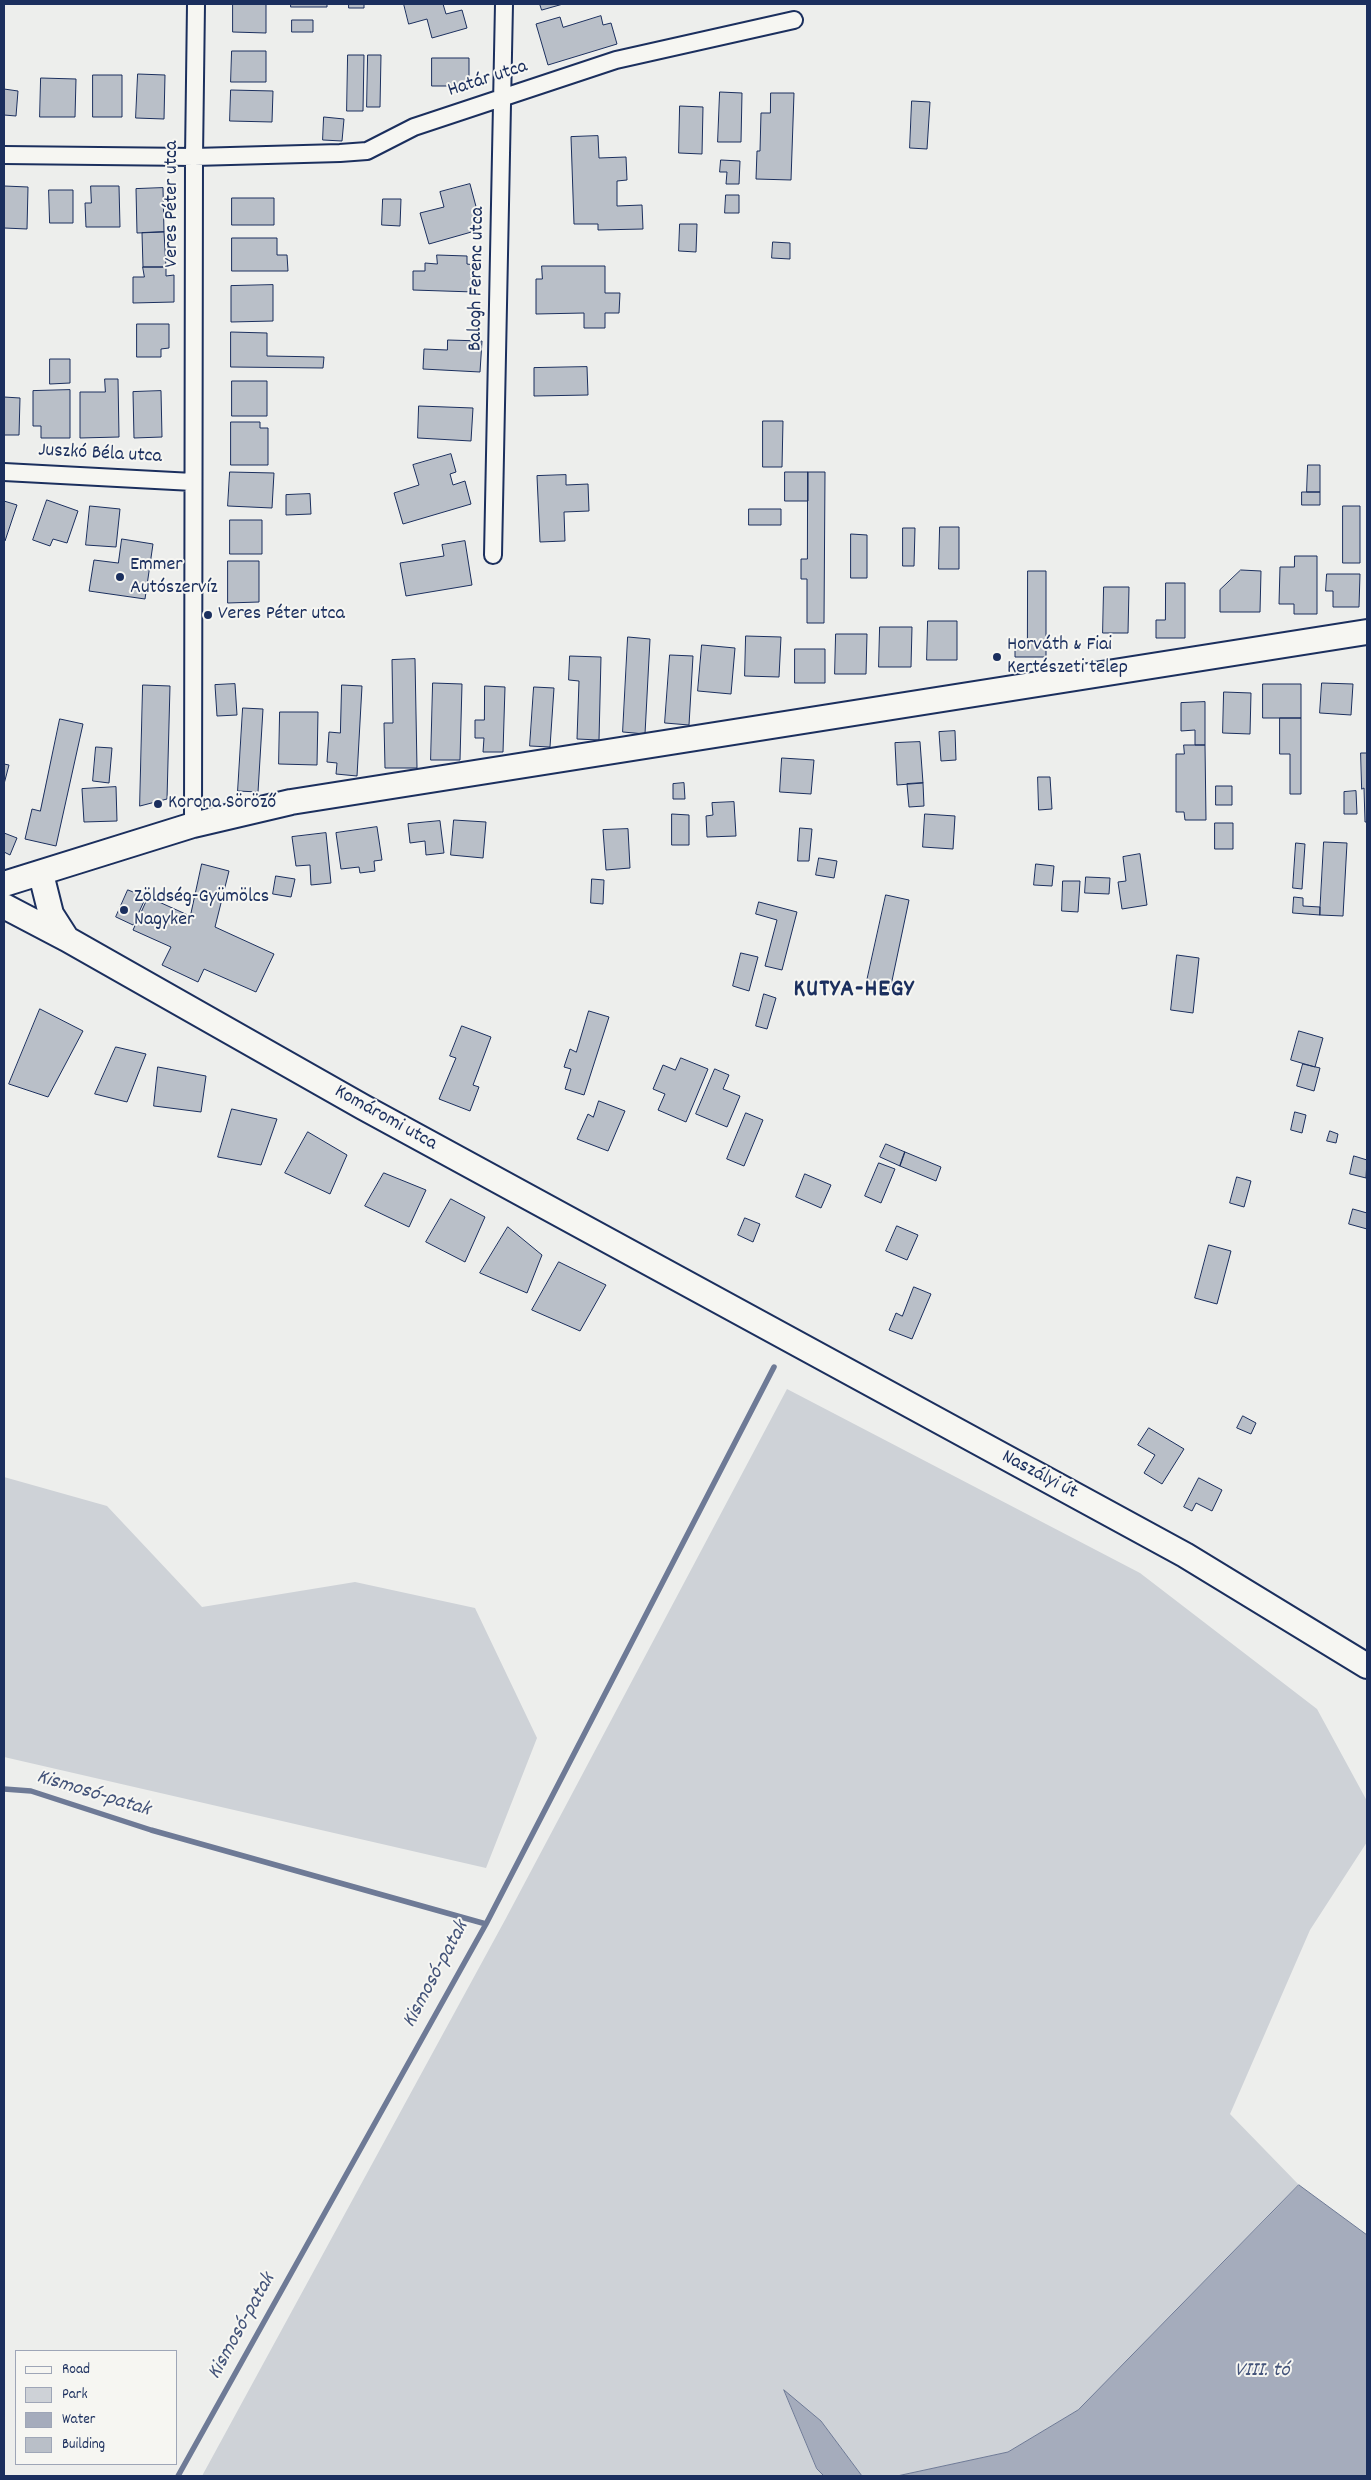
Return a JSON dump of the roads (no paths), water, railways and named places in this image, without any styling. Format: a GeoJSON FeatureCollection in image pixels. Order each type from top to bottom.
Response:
{"type":"FeatureCollection","features":[{"type":"Feature","properties":{"kind":"main road"},"geometry":{"type":"LineString","coordinates":[[4,884],[193,825],[291,802],[1367,632]]}},
{"type":"Feature","properties":{"kind":"main road","name":"Komáromi utca"},"geometry":{"type":"LineString","coordinates":[[41,874],[51,914],[67,939]]}},
{"type":"Feature","properties":{"kind":"main road","name":"Komáromi utca"},"geometry":{"type":"LineString","coordinates":[[4,906],[67,939],[363,1107],[705,1295]]}},
{"type":"Feature","properties":{"kind":"main road","name":"Naszályi út"},"geometry":{"type":"LineString","coordinates":[[705,1295],[1184,1555],[1367,1666]]}},
{"type":"Feature","properties":{"kind":"street","name":"Veres Péter utca"},"geometry":{"type":"LineString","coordinates":[[193,825],[196,4]]}},
{"type":"Feature","properties":{"kind":"street","name":"Balogh Ferenc utca"},"geometry":{"type":"LineString","coordinates":[[493,555],[504,4]]}},
{"type":"Feature","properties":{"kind":"street","name":"Határ utca"},"geometry":{"type":"LineString","coordinates":[[4,155],[194,157],[340,153],[367,150],[414,127],[616,60],[794,20]]}},
{"type":"Feature","properties":{"kind":"street","name":"Juszkó Béla utca"},"geometry":{"type":"LineString","coordinates":[[4,472],[193,482]]}},
{"type":"Feature","properties":{"kind":"water","name":"VIII. tó"},"geometry":{"type":"Polygon","coordinates":[[[1299,2185],[1367,2235],[1367,2476],[897,2476],[1008,2452],[1078,2410],[1299,2185]]]}},
{"type":"Feature","properties":{"kind":"water"},"geometry":{"type":"Polygon","coordinates":[[[784,2390],[821,2421],[862,2476],[824,2476],[817,2469],[784,2390]]]}},
{"type":"Feature","properties":{"kind":"waterway"},"geometry":{"type":"LineString","coordinates":[[486,1924],[774,1367]]}},
{"type":"Feature","properties":{"kind":"waterway","name":"Kismosó-patak"},"geometry":{"type":"LineString","coordinates":[[4,1789],[31,1791],[151,1830],[486,1924],[178,2476]]}},
{"type":"Feature","properties":{"kind":"place","name":"Emmer Autószervíz"},"geometry":{"type":"Point","coordinates":[120,577]}},
{"type":"Feature","properties":{"kind":"place","name":"Veres Péter utca"},"geometry":{"type":"Point","coordinates":[208,615]}},
{"type":"Feature","properties":{"kind":"place","name":"Horváth & Fiai Kertészeti telep"},"geometry":{"type":"Point","coordinates":[997,657]}},
{"type":"Feature","properties":{"kind":"place","name":"Korona Söröző"},"geometry":{"type":"Point","coordinates":[158,804]}},
{"type":"Feature","properties":{"kind":"place","name":"Zöldség-Gyümölcs Nagyker"},"geometry":{"type":"Point","coordinates":[124,910]}},
{"type":"Feature","properties":{"kind":"district","name":"KUTYA-HEGY"},"geometry":{"type":"Point","coordinates":[854,992]}}]}
